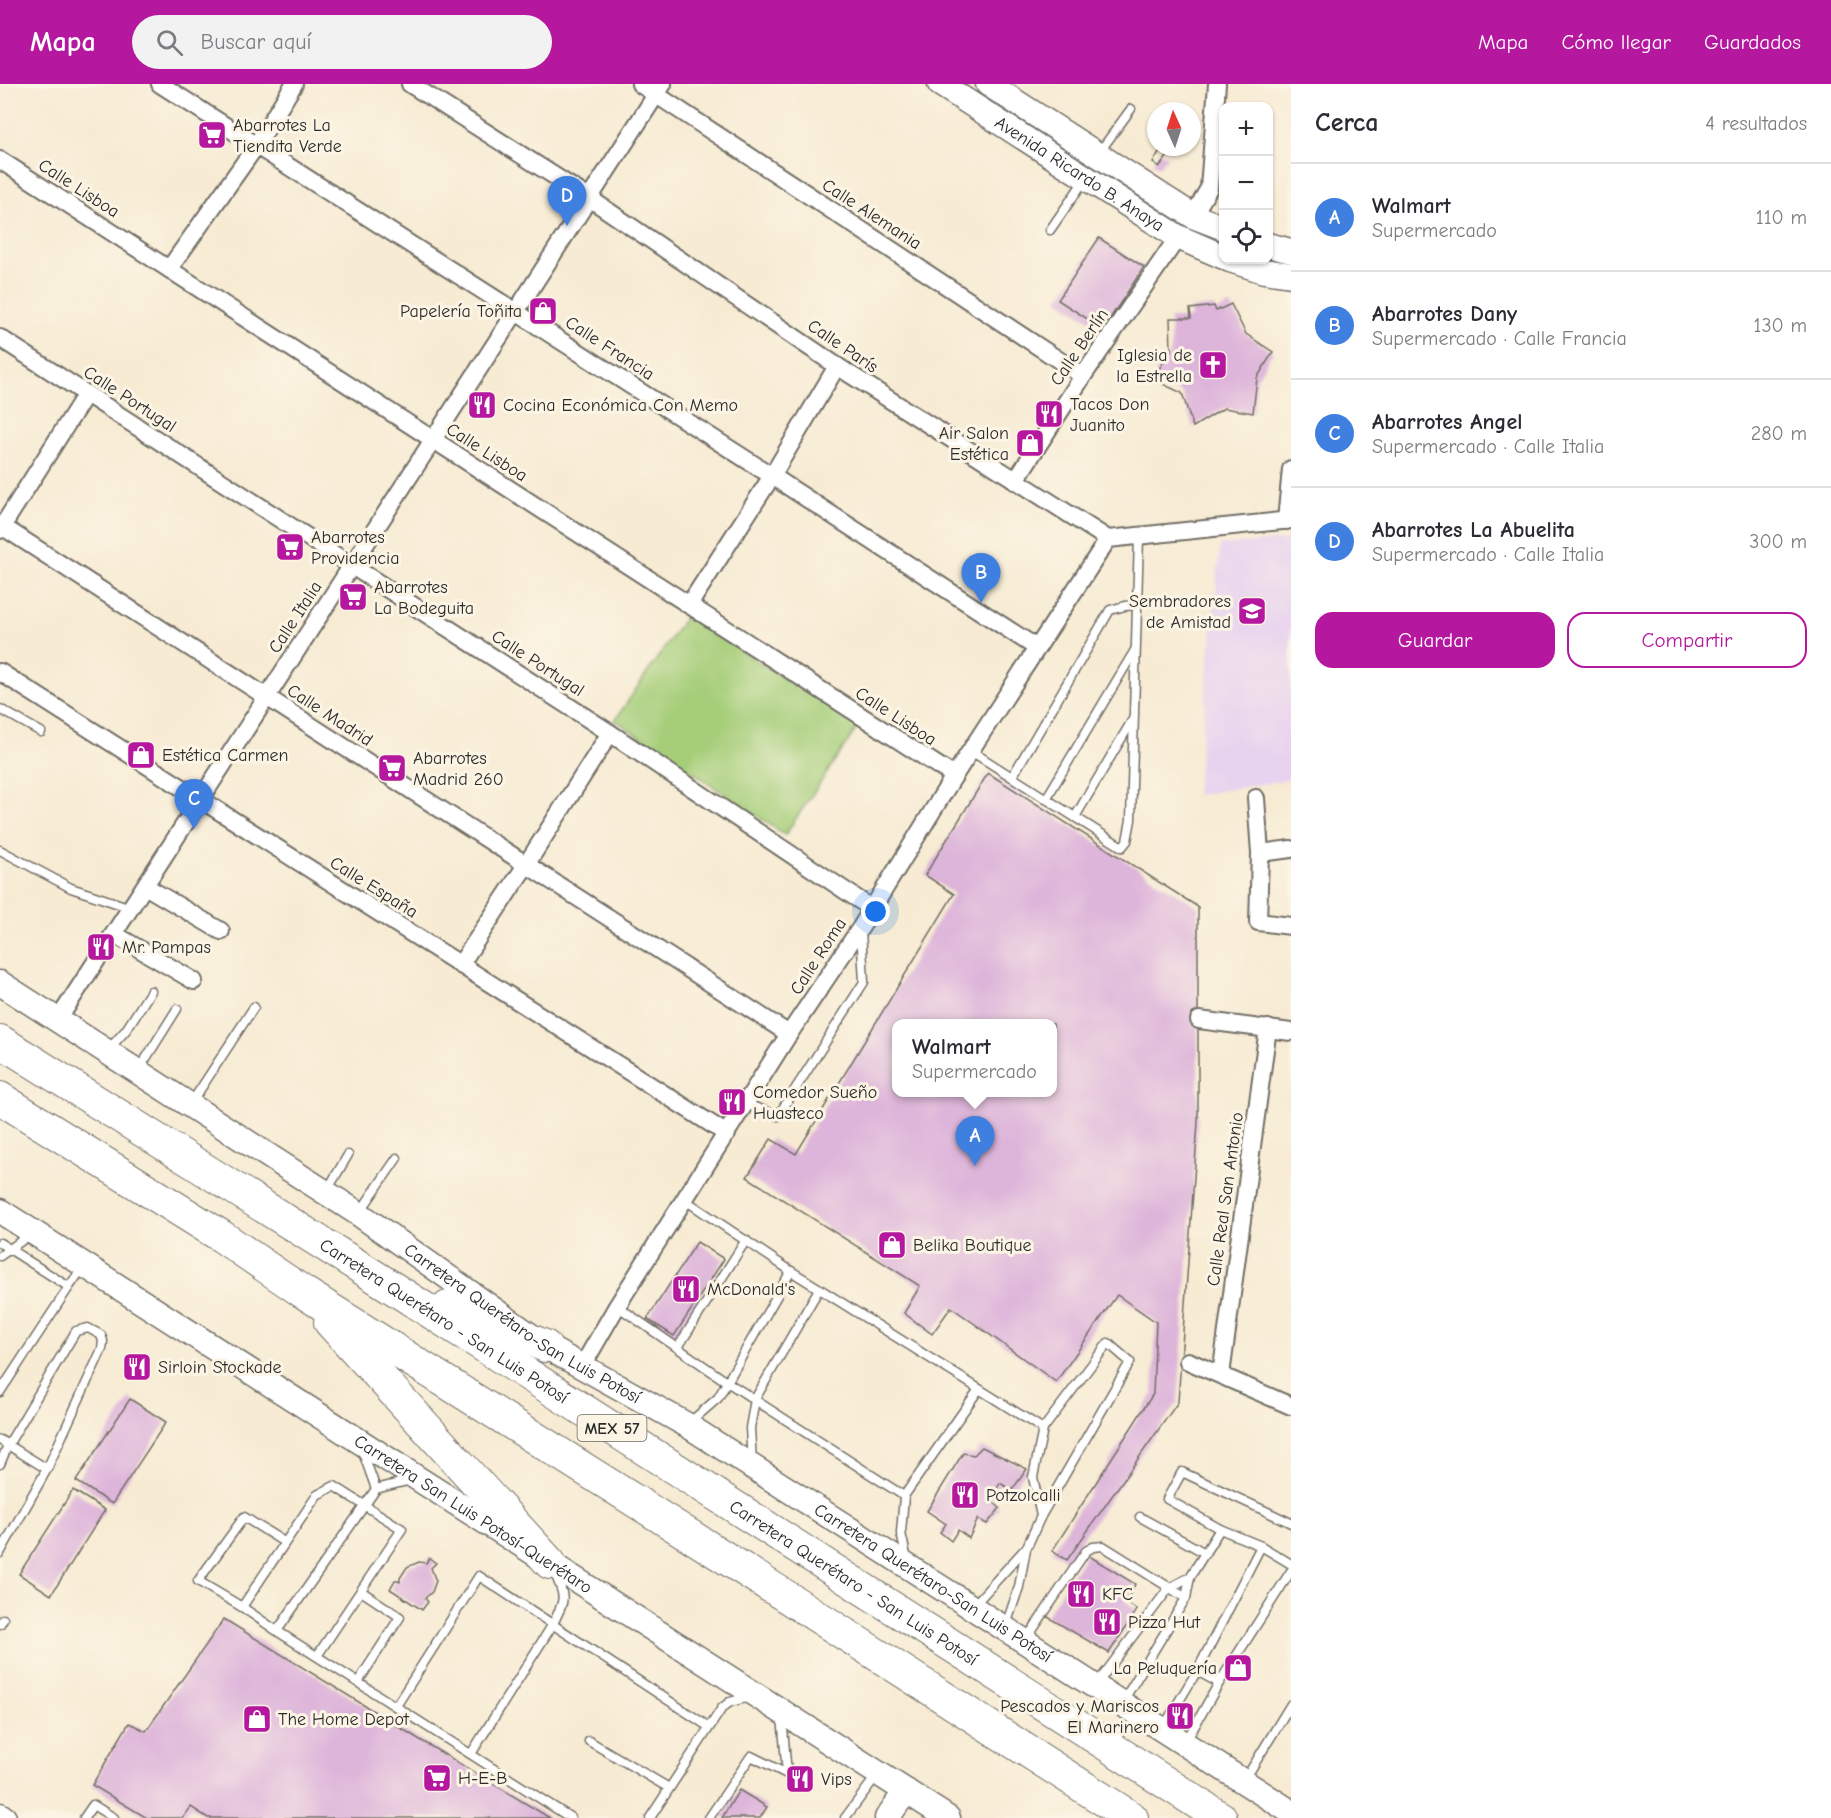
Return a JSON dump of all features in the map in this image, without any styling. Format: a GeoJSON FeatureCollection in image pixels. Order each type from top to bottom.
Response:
{"type":"FeatureCollection","features":[{"type":"Feature","properties":{"kind":"highway","name":"Carretera Querétaro - San Luis Potosí"},"geometry":{"type":"LineString","coordinates":[[0,1041],[382,1281],[1221,1818]]}},
{"type":"Feature","properties":{"kind":"highway","name":"MEX 57"},"geometry":{"type":"LineString","coordinates":[[0,1098],[221,1236],[303,1292],[740,1567],[1132,1818]]}},
{"type":"Feature","properties":{"kind":"highway"},"geometry":{"type":"LineString","coordinates":[[382,1281],[545,1346]]}},
{"type":"Feature","properties":{"kind":"highway"},"geometry":{"type":"LineString","coordinates":[[303,1292],[550,1563]]}},
{"type":"Feature","properties":{"kind":"main road","name":"Avenida Ricardo B. Anaya"},"geometry":{"type":"LineString","coordinates":[[940,84],[1178,237],[1219,255]]}},
{"type":"Feature","properties":{"kind":"main road","name":"Avenida Ricardo B. Anaya"},"geometry":{"type":"LineString","coordinates":[[988,84],[1193,216],[1219,226]]}},
{"type":"Feature","properties":{"kind":"main road"},"geometry":{"type":"LineString","coordinates":[[1273,246],[1291,251]]}},
{"type":"Feature","properties":{"kind":"main road"},"geometry":{"type":"LineString","coordinates":[[1242,264],[1264,271],[1291,275]]}},
{"type":"Feature","properties":{"kind":"main road","name":"Carretera Querétaro-San Luis Potosí"},"geometry":{"type":"LineString","coordinates":[[0,983],[326,1192],[545,1346],[583,1365],[687,1425],[1291,1812]]}},
{"type":"Feature","properties":{"kind":"main road","name":"Carretera San Luis Potosí-Querétaro"},"geometry":{"type":"LineString","coordinates":[[0,1211],[906,1791],[937,1815]]}},
{"type":"Feature","properties":{"kind":"main road"},"geometry":{"type":"LineString","coordinates":[[887,1818],[906,1791]]}},
{"type":"Feature","properties":{"kind":"main road"},"geometry":{"type":"LineString","coordinates":[[0,1815],[4,1818]]}},
{"type":"Feature","properties":{"kind":"street","name":"Calle Francia"},"geometry":{"type":"LineString","coordinates":[[160,84],[1037,648]]}},
{"type":"Feature","properties":{"kind":"street"},"geometry":{"type":"LineString","coordinates":[[169,269],[256,146],[294,84]]}},
{"type":"Feature","properties":{"kind":"street","name":"Calle París"},"geometry":{"type":"LineString","coordinates":[[410,84],[589,198],[837,366],[1108,539]]}},
{"type":"Feature","properties":{"kind":"street","name":"Calle Alemania"},"geometry":{"type":"LineString","coordinates":[[640,84],[659,89],[1083,376]]}},
{"type":"Feature","properties":{"kind":"street"},"geometry":{"type":"LineString","coordinates":[[1193,216],[1209,188],[1217,84]]}},
{"type":"Feature","properties":{"kind":"street","name":"Calle Italia"},"geometry":{"type":"LineString","coordinates":[[58,1020],[659,89]]}},
{"type":"Feature","properties":{"kind":"street","name":"Calle Lisboa"},"geometry":{"type":"LineString","coordinates":[[0,160],[954,777]]}},
{"type":"Feature","properties":{"kind":"street","name":"Calle Berlín"},"geometry":{"type":"LineString","coordinates":[[1015,481],[1178,237]]}},
{"type":"Feature","properties":{"kind":"street","name":"Calle Portugal"},"geometry":{"type":"LineString","coordinates":[[0,338],[610,733],[872,908]]}},
{"type":"Feature","properties":{"kind":"street"},"geometry":{"type":"LineString","coordinates":[[689,605],[772,476],[837,366]]}},
{"type":"Feature","properties":{"kind":"street"},"geometry":{"type":"LineString","coordinates":[[1,527],[86,394]]}},
{"type":"Feature","properties":{"kind":"street"},"geometry":{"type":"LineString","coordinates":[[1108,539],[1288,521],[1291,469]]}},
{"type":"Feature","properties":{"kind":"street","name":"Calle Madrid"},"geometry":{"type":"LineString","coordinates":[[1,527],[789,1034]]}},
{"type":"Feature","properties":{"kind":"street","name":"Calle Roma"},"geometry":{"type":"LineString","coordinates":[[583,1365],[617,1306],[789,1034],[861,927],[954,777],[1108,539]]}},
{"type":"Feature","properties":{"kind":"street","name":"Calle España"},"geometry":{"type":"LineString","coordinates":[[0,672],[727,1134]]}},
{"type":"Feature","properties":{"kind":"street"},"geometry":{"type":"LineString","coordinates":[[460,965],[610,733]]}},
{"type":"Feature","properties":{"kind":"street"},"geometry":{"type":"LineString","coordinates":[[1256,798],[1260,854],[1258,922],[1291,926]]}},
{"type":"Feature","properties":{"kind":"street"},"geometry":{"type":"LineString","coordinates":[[1260,854],[1291,849]]}},
{"type":"Feature","properties":{"kind":"street"},"geometry":{"type":"LineString","coordinates":[[145,886],[221,931]]}},
{"type":"Feature","properties":{"kind":"street"},"geometry":{"type":"LineString","coordinates":[[114,934],[194,981]]}},
{"type":"Feature","properties":{"kind":"street"},"geometry":{"type":"LineString","coordinates":[[1199,1020],[1291,1032]]}},
{"type":"Feature","properties":{"kind":"street","name":"Calle Real San Antonio"},"geometry":{"type":"LineString","coordinates":[[1221,1375],[1268,1028]]}},
{"type":"Feature","properties":{"kind":"street"},"geometry":{"type":"LineString","coordinates":[[1188,1361],[1291,1406]]}},
{"type":"Feature","properties":{"kind":"lane"},"geometry":{"type":"LineString","coordinates":[[1098,155],[1131,109]]}},
{"type":"Feature","properties":{"kind":"lane"},"geometry":{"type":"LineString","coordinates":[[1050,230],[1086,178]]}},
{"type":"Feature","properties":{"kind":"lane"},"geometry":{"type":"LineString","coordinates":[[971,751],[1122,847],[1127,842],[1131,819],[1139,536]]}},
{"type":"Feature","properties":{"kind":"lane"},"geometry":{"type":"LineString","coordinates":[[1012,777],[1110,610],[1137,605]]}},
{"type":"Feature","properties":{"kind":"lane"},"geometry":{"type":"LineString","coordinates":[[1046,799],[1136,649]]}},
{"type":"Feature","properties":{"kind":"lane"},"geometry":{"type":"LineString","coordinates":[[0,709],[41,732]]}},
{"type":"Feature","properties":{"kind":"lane"},"geometry":{"type":"LineString","coordinates":[[1075,817],[1134,718]]}},
{"type":"Feature","properties":{"kind":"lane"},"geometry":{"type":"LineString","coordinates":[[0,850],[71,888],[131,908]]}},
{"type":"Feature","properties":{"kind":"lane"},"geometry":{"type":"LineString","coordinates":[[746,1104],[778,1116],[864,982],[861,927]]}},
{"type":"Feature","properties":{"kind":"lane"},"geometry":{"type":"LineString","coordinates":[[107,1052],[126,1030],[151,991]]}},
{"type":"Feature","properties":{"kind":"lane"},"geometry":{"type":"LineString","coordinates":[[190,1105],[254,1007]]}},
{"type":"Feature","properties":{"kind":"lane"},"geometry":{"type":"LineString","coordinates":[[138,1072],[177,1009]]}},
{"type":"Feature","properties":{"kind":"lane"},"geometry":{"type":"LineString","coordinates":[[326,1192],[348,1155]]}},
{"type":"Feature","properties":{"kind":"lane"},"geometry":{"type":"LineString","coordinates":[[359,1214],[397,1158]]}},
{"type":"Feature","properties":{"kind":"lane"},"geometry":{"type":"LineString","coordinates":[[685,1200],[819,1289],[1043,1429]]}},
{"type":"Feature","properties":{"kind":"lane"},"geometry":{"type":"LineString","coordinates":[[0,1256],[33,1233]]}},
{"type":"Feature","properties":{"kind":"lane"},"geometry":{"type":"LineString","coordinates":[[678,1347],[746,1240]]}},
{"type":"Feature","properties":{"kind":"lane"},"geometry":{"type":"LineString","coordinates":[[0,1243],[69,1287]]}},
{"type":"Feature","properties":{"kind":"lane"},"geometry":{"type":"LineString","coordinates":[[0,1392],[85,1265]]}},
{"type":"Feature","properties":{"kind":"lane"},"geometry":{"type":"LineString","coordinates":[[687,1425],[718,1398],[791,1271]]}},
{"type":"Feature","properties":{"kind":"lane"},"geometry":{"type":"LineString","coordinates":[[752,1466],[750,1428],[755,1399],[819,1289]]}},
{"type":"Feature","properties":{"kind":"lane"},"geometry":{"type":"LineString","coordinates":[[617,1306],[727,1382],[904,1496]]}},
{"type":"Feature","properties":{"kind":"lane"},"geometry":{"type":"LineString","coordinates":[[0,1464],[8,1445],[76,1330],[88,1328],[101,1335],[102,1349],[47,1469],[0,1553]]}},
{"type":"Feature","properties":{"kind":"lane"},"geometry":{"type":"LineString","coordinates":[[1005,1628],[1019,1587],[1026,1549],[1041,1516],[1130,1362],[1108,1342],[1043,1429],[1033,1477],[1041,1516]]}},
{"type":"Feature","properties":{"kind":"lane"},"geometry":{"type":"LineString","coordinates":[[909,1566],[901,1533],[904,1496],[979,1389]]}},
{"type":"Feature","properties":{"kind":"lane"},"geometry":{"type":"LineString","coordinates":[[0,1440],[47,1469]]}},
{"type":"Feature","properties":{"kind":"lane"},"geometry":{"type":"LineString","coordinates":[[360,1442],[376,1489]]}},
{"type":"Feature","properties":{"kind":"lane"},"geometry":{"type":"LineString","coordinates":[[1291,1523],[1182,1472],[1167,1499],[1220,1529],[1260,1546],[1291,1564]]}},
{"type":"Feature","properties":{"kind":"lane"},"geometry":{"type":"LineString","coordinates":[[277,1631],[376,1489],[417,1478]]}},
{"type":"Feature","properties":{"kind":"lane"},"geometry":{"type":"LineString","coordinates":[[242,1608],[317,1495],[334,1486],[402,1530],[317,1656]]}},
{"type":"Feature","properties":{"kind":"lane"},"geometry":{"type":"LineString","coordinates":[[284,1542],[244,1517],[198,1581],[571,1818]]}},
{"type":"Feature","properties":{"kind":"lane"},"geometry":{"type":"LineString","coordinates":[[1140,1517],[1205,1553]]}},
{"type":"Feature","properties":{"kind":"lane"},"geometry":{"type":"LineString","coordinates":[[1122,1703],[1186,1598],[1190,1577],[1220,1529]]}},
{"type":"Feature","properties":{"kind":"lane"},"geometry":{"type":"LineString","coordinates":[[1025,1641],[1086,1551],[1093,1547],[1103,1546],[1186,1598]]}},
{"type":"Feature","properties":{"kind":"lane"},"geometry":{"type":"LineString","coordinates":[[1162,1730],[1197,1671],[1260,1546]]}},
{"type":"Feature","properties":{"kind":"lane"},"geometry":{"type":"LineString","coordinates":[[972,1607],[1026,1549]]}},
{"type":"Feature","properties":{"kind":"lane"},"geometry":{"type":"LineString","coordinates":[[471,1754],[553,1624],[563,1602],[564,1593],[550,1563]]}},
{"type":"Feature","properties":{"kind":"lane"},"geometry":{"type":"LineString","coordinates":[[1185,1744],[1220,1683],[1291,1571]]}},
{"type":"Feature","properties":{"kind":"lane"},"geometry":{"type":"LineString","coordinates":[[396,1706],[479,1576],[710,1727]]}},
{"type":"Feature","properties":{"kind":"lane"},"geometry":{"type":"LineString","coordinates":[[1096,1687],[1169,1588],[1190,1577]]}},
{"type":"Feature","properties":{"kind":"lane"},"geometry":{"type":"LineString","coordinates":[[358,1682],[400,1617],[361,1591]]}},
{"type":"Feature","properties":{"kind":"lane"},"geometry":{"type":"LineString","coordinates":[[1197,1671],[1220,1683]]}},
{"type":"Feature","properties":{"kind":"lane"},"geometry":{"type":"LineString","coordinates":[[650,1818],[722,1708],[730,1702],[756,1695]]}},
{"type":"Feature","properties":{"kind":"lane"},"geometry":{"type":"LineString","coordinates":[[1244,1782],[1291,1704]]}},
{"type":"Feature","properties":{"kind":"lane"},"geometry":{"type":"LineString","coordinates":[[709,1818],[751,1756],[787,1774],[781,1711]]}},
{"type":"Feature","properties":{"kind":"lane"},"geometry":{"type":"LineString","coordinates":[[590,1741],[669,1788]]}},
{"type":"Feature","properties":{"kind":"lane"},"geometry":{"type":"LineString","coordinates":[[845,1818],[878,1773]]}},
{"type":"Feature","properties":{"kind":"lane"},"geometry":{"type":"LineString","coordinates":[[84,1818],[93,1805],[114,1818]]}},
{"type":"Feature","properties":{"kind":"shaded area","name":"Sembradores de Amistad"},"geometry":{"type":"Polygon","coordinates":[[[1291,540],[1291,779],[1196,795],[1220,545],[1291,540]]]}},
{"type":"Feature","properties":{"kind":"green space"},"geometry":{"type":"Polygon","coordinates":[[[686,616],[859,725],[785,835],[615,720],[686,616]]]}},
{"type":"Feature","properties":{"kind":"building"},"geometry":{"type":"Polygon","coordinates":[[[1157,156],[1168,156],[1159,167],[1153,163],[1157,156]]]}},
{"type":"Feature","properties":{"kind":"building"},"geometry":{"type":"Polygon","coordinates":[[[1099,238],[1144,267],[1103,329],[1058,300],[1099,238]]]}},
{"type":"Feature","properties":{"kind":"building","name":"Iglesia de la Estrella"},"geometry":{"type":"Polygon","coordinates":[[[1231,304],[1246,334],[1273,352],[1257,378],[1253,413],[1224,408],[1193,427],[1182,393],[1152,379],[1171,351],[1170,318],[1191,318],[1190,309],[1214,306],[1216,311],[1231,304]]]}},
{"type":"Feature","properties":{"kind":"building"},"geometry":{"type":"Polygon","coordinates":[[[988,773],[1198,907],[1198,1122],[1178,1402],[1067,1560],[1052,1551],[1153,1394],[1156,1322],[1117,1295],[1056,1382],[951,1307],[932,1334],[904,1313],[920,1286],[747,1177],[771,1139],[796,1154],[954,894],[925,875],[988,773]]]}},
{"type":"Feature","properties":{"kind":"building","name":"McDonald's"},"geometry":{"type":"Polygon","coordinates":[[[697,1242],[724,1259],[674,1336],[647,1319],[697,1242]]]}},
{"type":"Feature","properties":{"kind":"building"},"geometry":{"type":"Polygon","coordinates":[[[130,1399],[166,1422],[112,1504],[76,1481],[130,1399]]]}},
{"type":"Feature","properties":{"kind":"building","name":"Potzolcalli"},"geometry":{"type":"Polygon","coordinates":[[[982,1447],[1027,1469],[1012,1490],[1000,1483],[991,1500],[1000,1508],[987,1524],[978,1519],[969,1538],[958,1530],[951,1541],[940,1532],[946,1524],[927,1511],[963,1453],[974,1455],[982,1447]]]}},
{"type":"Feature","properties":{"kind":"building"},"geometry":{"type":"Polygon","coordinates":[[[73,1490],[105,1510],[51,1595],[19,1574],[73,1490]]]}},
{"type":"Feature","properties":{"kind":"building"},"geometry":{"type":"Polygon","coordinates":[[[1086,1554],[1135,1584],[1126,1602],[1137,1610],[1109,1653],[1046,1616],[1086,1554]]]}},
{"type":"Feature","properties":{"kind":"building"},"geometry":{"type":"Polygon","coordinates":[[[429,1558],[436,1563],[431,1568],[436,1581],[432,1592],[425,1598],[428,1602],[422,1610],[390,1589],[395,1580],[400,1582],[407,1567],[419,1562],[426,1563],[429,1558]]]}},
{"type":"Feature","properties":{"kind":"building"},"geometry":{"type":"Polygon","coordinates":[[[224,1619],[550,1818],[208,1818],[191,1807],[183,1818],[147,1818],[92,1785],[129,1723],[146,1731],[224,1619]]]}},
{"type":"Feature","properties":{"kind":"building"},"geometry":{"type":"Polygon","coordinates":[[[739,1790],[767,1807],[760,1818],[722,1818],[739,1790]]]}},
{"type":"Feature","properties":{"kind":"place","name":"Abarrotes La Tiendita Verde"},"geometry":{"type":"Point","coordinates":[212,135]}},
{"type":"Feature","properties":{"kind":"place","name":"Abarrotes La Abuelita"},"geometry":{"type":"Point","coordinates":[567,226]}},
{"type":"Feature","properties":{"kind":"place","name":"Papelería Toñita"},"geometry":{"type":"Point","coordinates":[543,311]}},
{"type":"Feature","properties":{"kind":"place","name":"Iglesia de la Estrella"},"geometry":{"type":"Point","coordinates":[1213,365]}},
{"type":"Feature","properties":{"kind":"place","name":"Cocina Económica Con Memo"},"geometry":{"type":"Point","coordinates":[482,405]}},
{"type":"Feature","properties":{"kind":"place","name":"Tacos Don Juanito"},"geometry":{"type":"Point","coordinates":[1049,414]}},
{"type":"Feature","properties":{"kind":"place","name":"Air Salon Estética"},"geometry":{"type":"Point","coordinates":[1030,443]}},
{"type":"Feature","properties":{"kind":"place","name":"Abarrotes Providencia"},"geometry":{"type":"Point","coordinates":[290,547]}},
{"type":"Feature","properties":{"kind":"place","name":"Abarrotes La Bodeguita"},"geometry":{"type":"Point","coordinates":[353,597]}},
{"type":"Feature","properties":{"kind":"place","name":"Abarrotes Dany"},"geometry":{"type":"Point","coordinates":[981,603]}},
{"type":"Feature","properties":{"kind":"place","name":"Sembradores de Amistad"},"geometry":{"type":"Point","coordinates":[1252,611]}},
{"type":"Feature","properties":{"kind":"place","name":"Estética Carmen"},"geometry":{"type":"Point","coordinates":[141,755]}},
{"type":"Feature","properties":{"kind":"place","name":"Abarrotes Madrid 260"},"geometry":{"type":"Point","coordinates":[392,768]}},
{"type":"Feature","properties":{"kind":"place","name":"Abarrotes Angel"},"geometry":{"type":"Point","coordinates":[194,829]}},
{"type":"Feature","properties":{"kind":"place","name":"Mr. Pampas"},"geometry":{"type":"Point","coordinates":[101,947]}},
{"type":"Feature","properties":{"kind":"place","name":"Comedor Sueño Huasteco"},"geometry":{"type":"Point","coordinates":[732,1102]}},
{"type":"Feature","properties":{"kind":"place","name":"Walmart"},"geometry":{"type":"Point","coordinates":[975,1166]}},
{"type":"Feature","properties":{"kind":"place","name":"Belika Boutique"},"geometry":{"type":"Point","coordinates":[892,1245]}},
{"type":"Feature","properties":{"kind":"place","name":"McDonald's"},"geometry":{"type":"Point","coordinates":[686,1289]}},
{"type":"Feature","properties":{"kind":"place","name":"Sirloin Stockade"},"geometry":{"type":"Point","coordinates":[137,1367]}},
{"type":"Feature","properties":{"kind":"place","name":"Potzolcalli"},"geometry":{"type":"Point","coordinates":[965,1495]}},
{"type":"Feature","properties":{"kind":"place","name":"KFC"},"geometry":{"type":"Point","coordinates":[1081,1594]}},
{"type":"Feature","properties":{"kind":"place","name":"Pizza Hut"},"geometry":{"type":"Point","coordinates":[1107,1622]}},
{"type":"Feature","properties":{"kind":"place","name":"La Peluquería"},"geometry":{"type":"Point","coordinates":[1238,1668]}},
{"type":"Feature","properties":{"kind":"place","name":"Pescados y Mariscos El Marinero"},"geometry":{"type":"Point","coordinates":[1180,1716]}},
{"type":"Feature","properties":{"kind":"place","name":"The Home Depot"},"geometry":{"type":"Point","coordinates":[257,1719]}},
{"type":"Feature","properties":{"kind":"place","name":"H-E-B"},"geometry":{"type":"Point","coordinates":[437,1778]}},
{"type":"Feature","properties":{"kind":"place","name":"Vips"},"geometry":{"type":"Point","coordinates":[800,1779]}}]}
